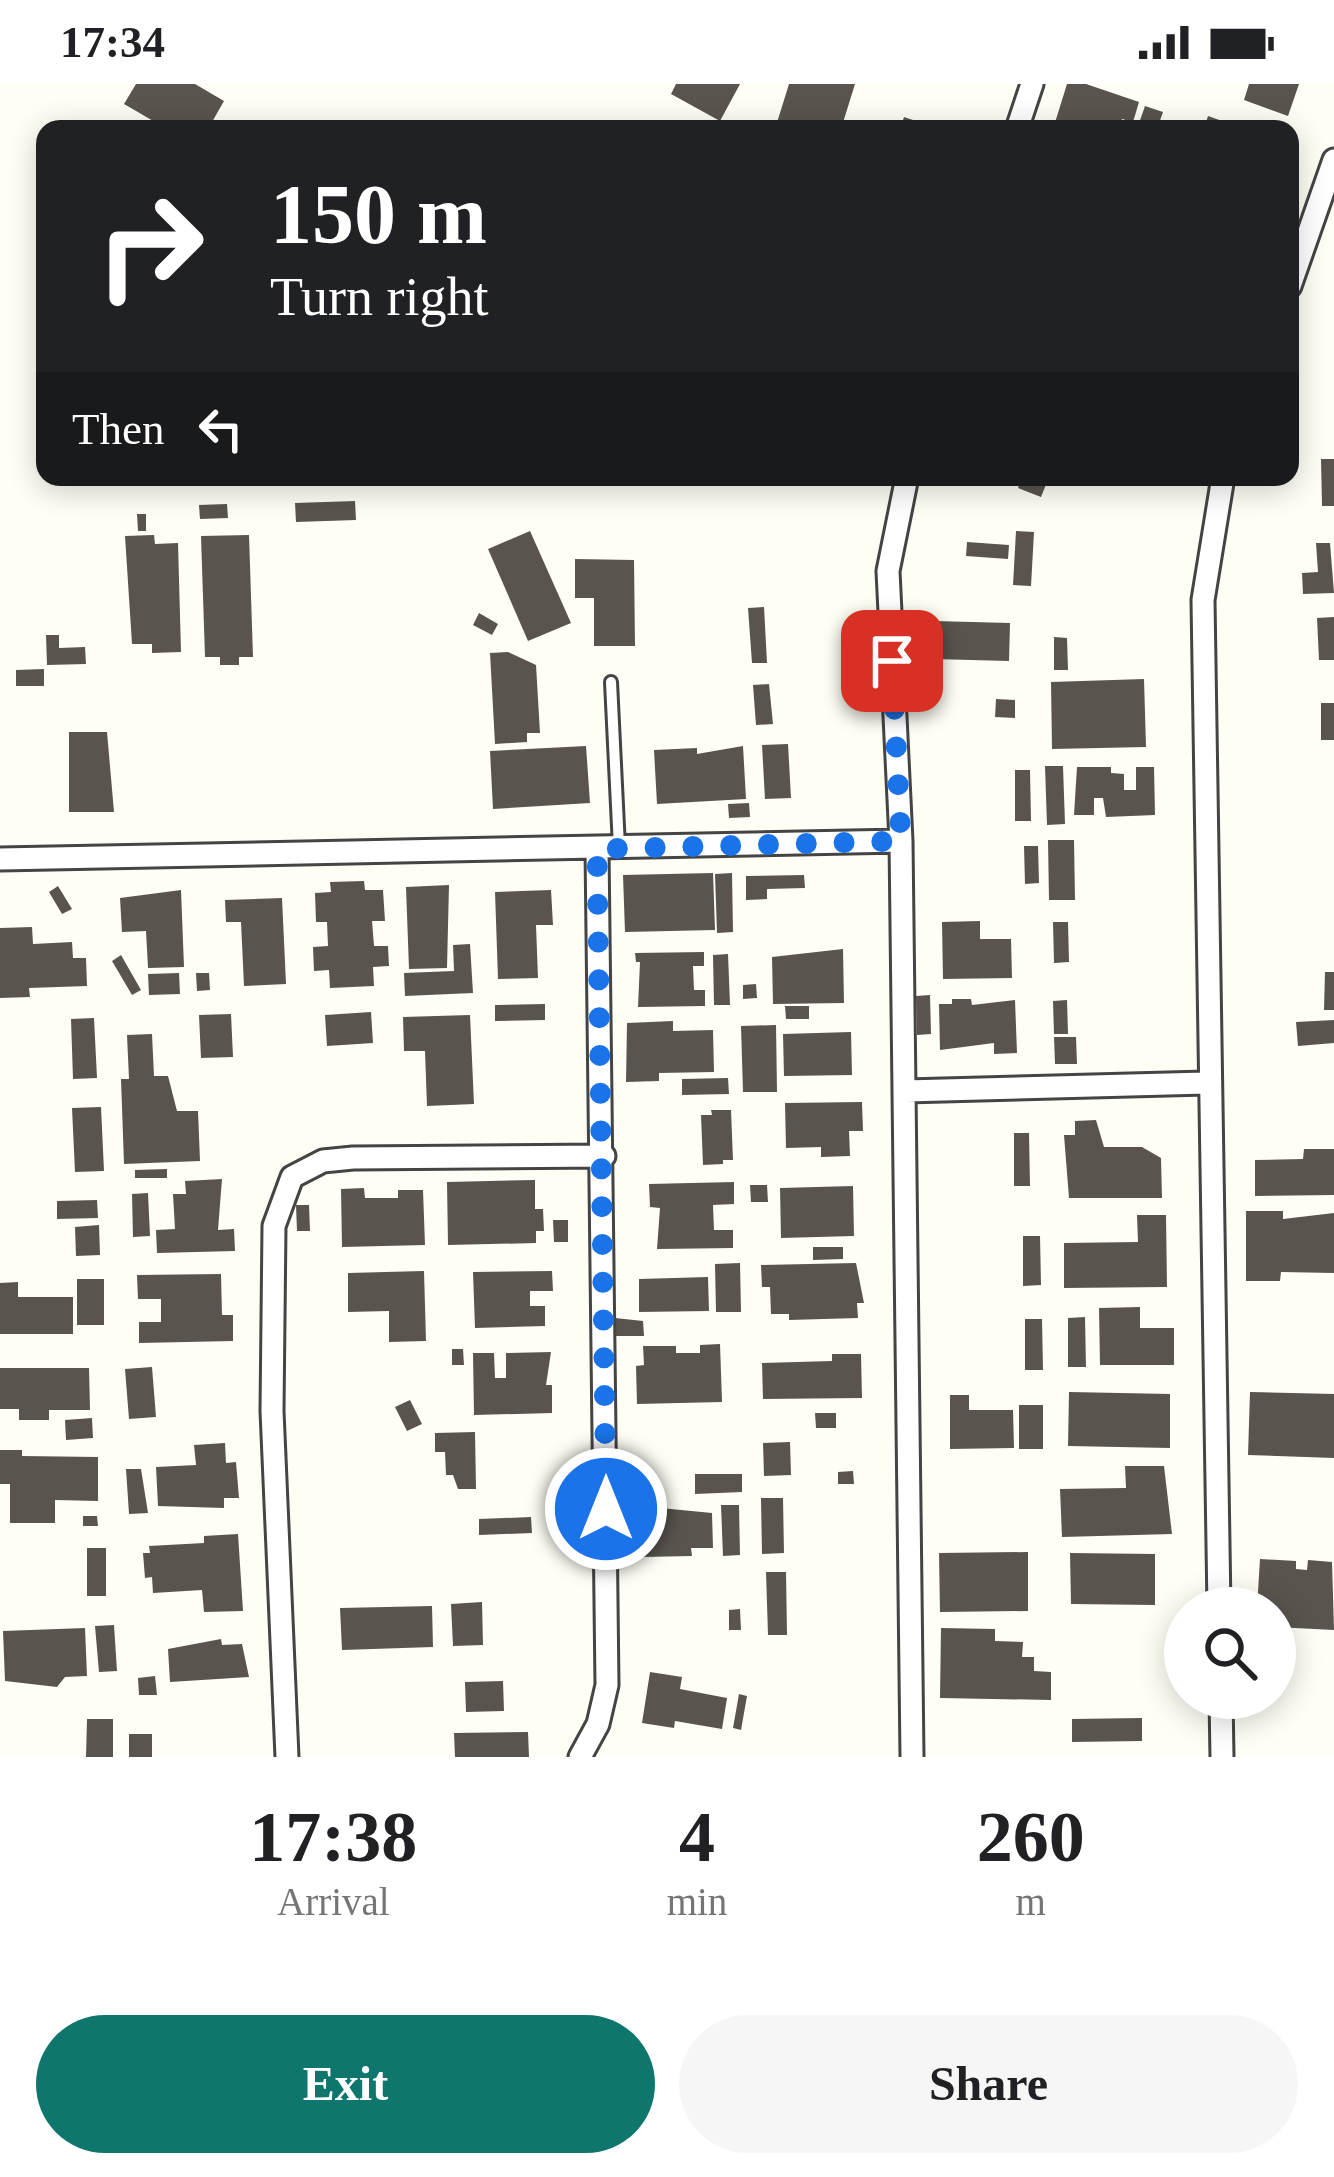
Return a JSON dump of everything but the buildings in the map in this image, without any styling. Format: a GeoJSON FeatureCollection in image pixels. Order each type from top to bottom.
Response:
{"type":"FeatureCollection","features":[{"type":"Feature","properties":{"kind":"street"},"geometry":{"type":"LineString","coordinates":[[1020,120],[1032,84]]}},
{"type":"Feature","properties":{"kind":"street"},"geometry":{"type":"LineString","coordinates":[[1299,260],[1334,160]]}},
{"type":"Feature","properties":{"kind":"street"},"geometry":{"type":"LineString","coordinates":[[905,486],[888,572],[901,841],[912,1757]]}},
{"type":"Feature","properties":{"kind":"street"},"geometry":{"type":"LineString","coordinates":[[1218,1587],[1206,1083],[1203,600],[1222,486]]}},
{"type":"Feature","properties":{"kind":"street"},"geometry":{"type":"LineString","coordinates":[[0,859],[901,841]]}},
{"type":"Feature","properties":{"kind":"street"},"geometry":{"type":"LineString","coordinates":[[580,1757],[598,1724],[607,1685],[604,1156],[608,849]]}},
{"type":"Feature","properties":{"kind":"street"},"geometry":{"type":"LineString","coordinates":[[906,1091],[1206,1083]]}},
{"type":"Feature","properties":{"kind":"street"},"geometry":{"type":"LineString","coordinates":[[286,1757],[272,1411],[274,1226],[292,1177],[323,1161],[353,1158],[604,1156]]}},
{"type":"Feature","properties":{"kind":"street"},"geometry":{"type":"LineString","coordinates":[[1221,1719],[1222,1757]]}},
{"type":"Feature","properties":{"kind":"lane"},"geometry":{"type":"LineString","coordinates":[[608,849],[611,682]]}},
{"type":"Feature","properties":{"kind":"route"},"geometry":{"type":"LineString","coordinates":[[606,1509],[597,849],[901,841],[892,661]]}}]}
